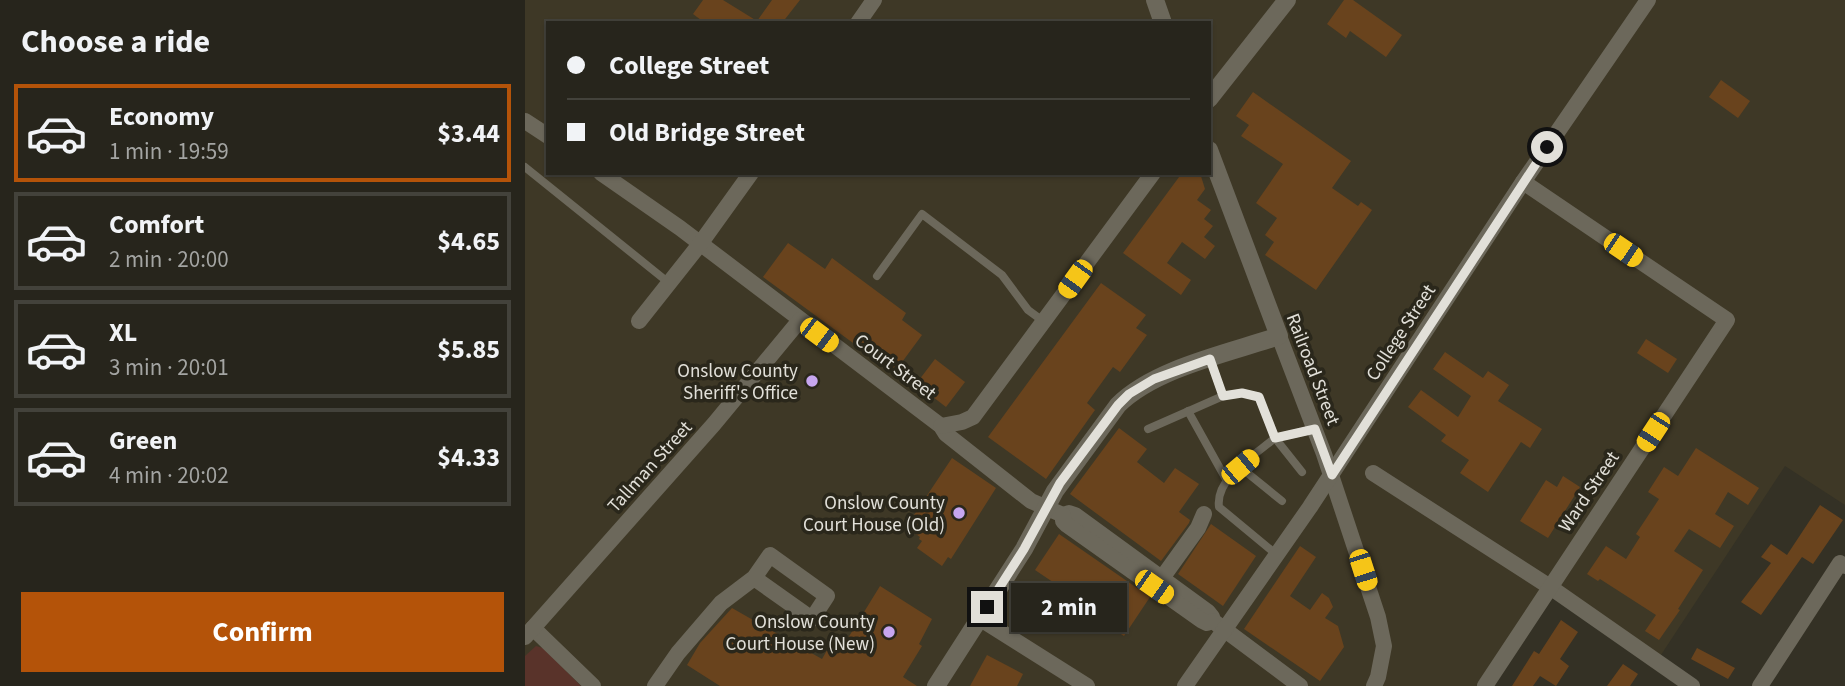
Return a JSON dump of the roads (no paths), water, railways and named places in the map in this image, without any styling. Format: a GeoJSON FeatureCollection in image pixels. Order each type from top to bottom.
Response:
{"type":"FeatureCollection","features":[{"type":"Feature","properties":{"kind":"main road"},"geometry":{"type":"LineString","coordinates":[[1154,0],[1162,21]]}},
{"type":"Feature","properties":{"kind":"main road"},"geometry":{"type":"LineString","coordinates":[[1211,96],[1287,0]]}},
{"type":"Feature","properties":{"kind":"main road","name":"Railroad Street"},"geometry":{"type":"LineString","coordinates":[[1211,155],[1279,336]]}},
{"type":"Feature","properties":{"kind":"main road"},"geometry":{"type":"LineString","coordinates":[[936,686],[1024,549],[1045,506],[1107,419],[1129,394],[1154,379],[1279,336]]}},
{"type":"Feature","properties":{"kind":"street"},"geometry":{"type":"LineString","coordinates":[[859,21],[874,0]]}},
{"type":"Feature","properties":{"kind":"street","name":"College Street"},"geometry":{"type":"LineString","coordinates":[[1185,686],[1219,625],[1276,555],[1332,475],[1523,182],[1648,0]]}},
{"type":"Feature","properties":{"kind":"street"},"geometry":{"type":"LineString","coordinates":[[525,121],[546,135]]}},
{"type":"Feature","properties":{"kind":"street","name":"Court Street"},"geometry":{"type":"LineString","coordinates":[[604,175],[941,426],[946,434],[1031,501],[1063,515],[1065,524],[1094,536],[1167,587],[1201,620],[1219,625],[1300,686]]}},
{"type":"Feature","properties":{"kind":"street"},"geometry":{"type":"LineString","coordinates":[[639,321],[700,244],[750,175]]}},
{"type":"Feature","properties":{"kind":"street"},"geometry":{"type":"LineString","coordinates":[[941,426],[963,422],[973,417],[1152,175]]}},
{"type":"Feature","properties":{"kind":"street","name":"Ward Street"},"geometry":{"type":"LineString","coordinates":[[1485,686],[1727,320],[1523,182]]}},
{"type":"Feature","properties":{"kind":"street","name":"Tallman Street"},"geometry":{"type":"LineString","coordinates":[[529,632],[714,424],[800,320]]}},
{"type":"Feature","properties":{"kind":"street","name":"Railroad Street"},"geometry":{"type":"LineString","coordinates":[[1279,336],[1332,475],[1380,626],[1384,646],[1374,686]]}},
{"type":"Feature","properties":{"kind":"street"},"geometry":{"type":"LineString","coordinates":[[1373,473],[1550,587],[1692,686]]}},
{"type":"Feature","properties":{"kind":"street"},"geometry":{"type":"LineString","coordinates":[[1167,587],[1204,514]]}},
{"type":"Feature","properties":{"kind":"street"},"geometry":{"type":"LineString","coordinates":[[1759,686],[1843,564]]}},
{"type":"Feature","properties":{"kind":"street"},"geometry":{"type":"LineString","coordinates":[[655,686],[678,653],[720,603],[754,578]]}},
{"type":"Feature","properties":{"kind":"street"},"geometry":{"type":"LineString","coordinates":[[979,618],[1087,686]]}},
{"type":"Feature","properties":{"kind":"street"},"geometry":{"type":"LineString","coordinates":[[529,632],[593,686]]}},
{"type":"Feature","properties":{"kind":"lane"},"geometry":{"type":"LineString","coordinates":[[525,167],[669,283]]}},
{"type":"Feature","properties":{"kind":"lane"},"geometry":{"type":"LineString","coordinates":[[877,276],[922,214],[1002,275],[1028,310],[1043,321]]}},
{"type":"Feature","properties":{"kind":"lane"},"geometry":{"type":"LineString","coordinates":[[1210,359],[1223,396]]}},
{"type":"Feature","properties":{"kind":"lane"},"geometry":{"type":"LineString","coordinates":[[1148,429],[1223,396],[1242,393],[1259,397],[1275,438],[1303,472]]}},
{"type":"Feature","properties":{"kind":"lane"},"geometry":{"type":"LineString","coordinates":[[1188,411],[1227,481]]}},
{"type":"Feature","properties":{"kind":"lane"},"geometry":{"type":"LineString","coordinates":[[1276,555],[1219,507],[1218,496],[1240,467],[1275,438],[1315,429]]}},
{"type":"Feature","properties":{"kind":"lane"},"geometry":{"type":"LineString","coordinates":[[1240,467],[1282,501]]}},
{"type":"Feature","properties":{"kind":"place","name":"Onslow County Sheriff's Office"},"geometry":{"type":"Point","coordinates":[812,381]}},
{"type":"Feature","properties":{"kind":"place","name":"Onslow County Court House (Old)"},"geometry":{"type":"Point","coordinates":[959,513]}},
{"type":"Feature","properties":{"kind":"place","name":"Onslow County Court House (New)"},"geometry":{"type":"Point","coordinates":[889,632]}}]}
